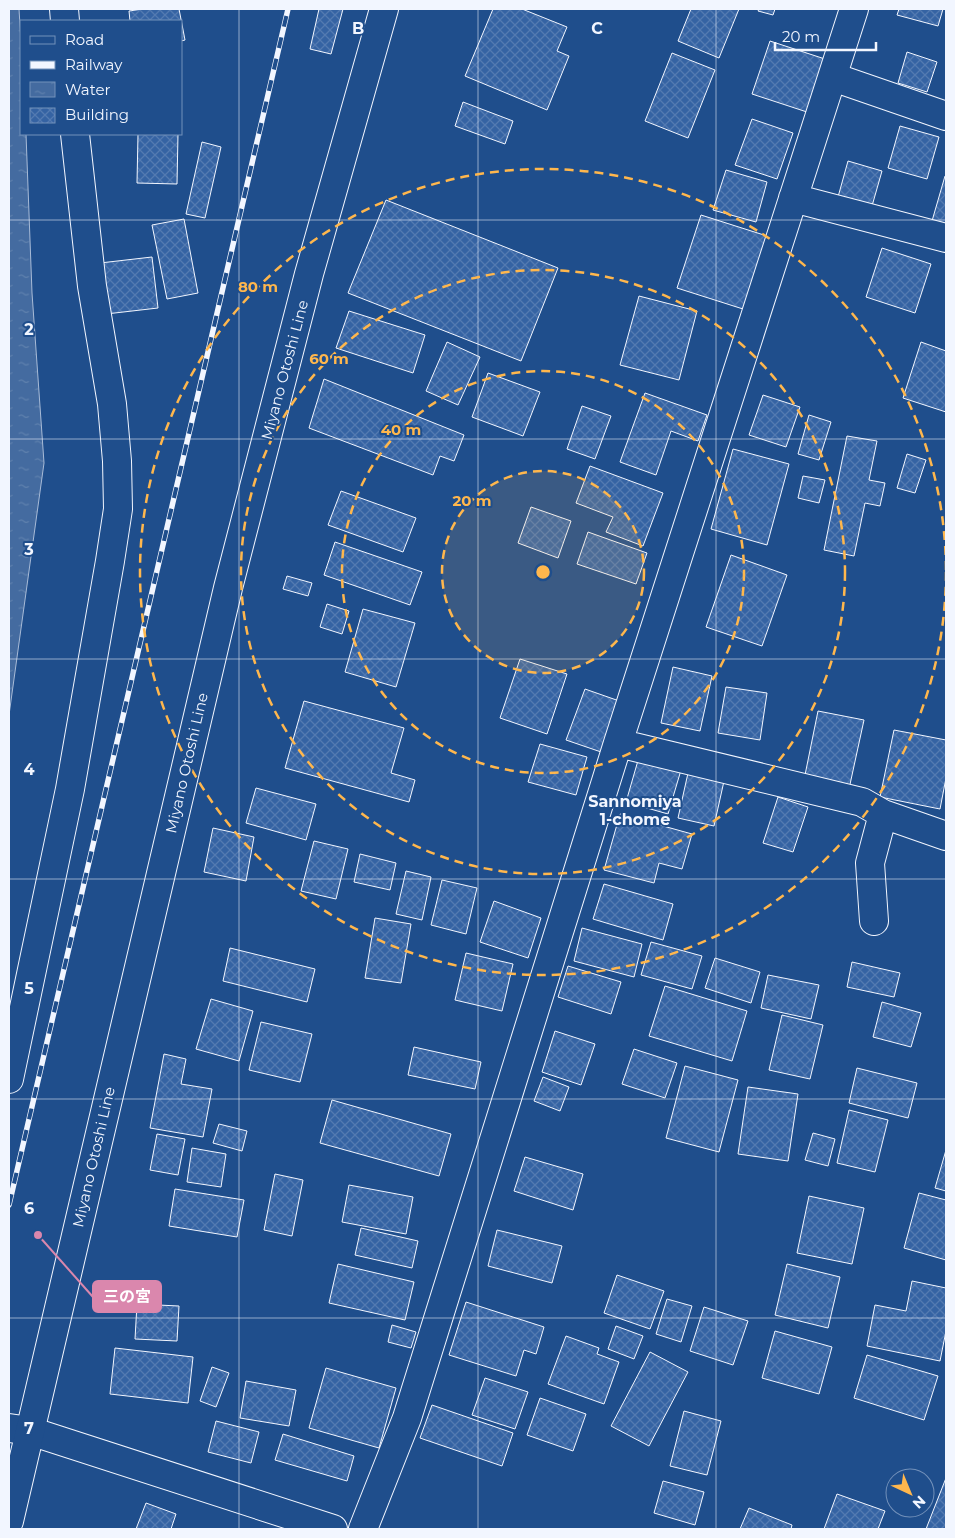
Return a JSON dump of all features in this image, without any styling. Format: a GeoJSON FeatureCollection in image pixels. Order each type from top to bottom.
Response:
{"type":"FeatureCollection","features":[{"type":"Feature","properties":{"kind":"street","name":"Miyano Otoshi Line"},"geometry":{"type":"LineString","coordinates":[[9,1521],[19,1429],[228,588],[309,274],[384,9]]}},
{"type":"Feature","properties":{"kind":"street"},"geometry":{"type":"LineString","coordinates":[[363,1529],[407,1418],[618,743],[854,9]]}},
{"type":"Feature","properties":{"kind":"street"},"geometry":{"type":"LineString","coordinates":[[833,77],[946,116]]}},
{"type":"Feature","properties":{"kind":"street"},"geometry":{"type":"LineString","coordinates":[[9,1079],[70,789],[118,510],[117,461],[112,404],[92,286],[75,135]]}},
{"type":"Feature","properties":{"kind":"street"},"geometry":{"type":"LineString","coordinates":[[794,198],[946,238]]}},
{"type":"Feature","properties":{"kind":"street"},"geometry":{"type":"LineString","coordinates":[[618,743],[862,802],[883,814],[946,836]]}},
{"type":"Feature","properties":{"kind":"street"},"geometry":{"type":"LineString","coordinates":[[874,921],[870,863],[883,814]]}},
{"type":"Feature","properties":{"kind":"street"},"geometry":{"type":"LineString","coordinates":[[19,1429],[333,1529]]}},
{"type":"Feature","properties":{"kind":"water"},"geometry":{"type":"Polygon","coordinates":[[[9,9],[19,9],[20,135],[26,135],[32,293],[44,463],[9,715],[9,9]]]}},
{"type":"Feature","properties":{"kind":"building"},"geometry":{"type":"Polygon","coordinates":[[[179,9],[181,20],[130,20],[129,11],[179,9]]]}},
{"type":"Feature","properties":{"kind":"building"},"geometry":{"type":"Polygon","coordinates":[[[319,9],[343,9],[331,54],[310,49],[319,9]]]}},
{"type":"Feature","properties":{"kind":"building"},"geometry":{"type":"Polygon","coordinates":[[[493,9],[522,9],[567,27],[557,51],[569,56],[547,110],[465,76],[493,9]]]}},
{"type":"Feature","properties":{"kind":"building"},"geometry":{"type":"Polygon","coordinates":[[[691,9],[739,9],[719,58],[678,41],[691,9]]]}},
{"type":"Feature","properties":{"kind":"building"},"geometry":{"type":"Polygon","coordinates":[[[759,9],[775,9],[773,15],[758,11],[759,9]]]}},
{"type":"Feature","properties":{"kind":"building"},"geometry":{"type":"Polygon","coordinates":[[[899,9],[943,9],[938,26],[897,15],[899,9]]]}},
{"type":"Feature","properties":{"kind":"building"},"geometry":{"type":"Polygon","coordinates":[[[182,24],[185,40],[182,41],[182,24]]]}},
{"type":"Feature","properties":{"kind":"building"},"geometry":{"type":"Polygon","coordinates":[[[770,41],[828,60],[810,113],[752,94],[770,41]]]}},
{"type":"Feature","properties":{"kind":"building"},"geometry":{"type":"Polygon","coordinates":[[[907,52],[937,62],[927,92],[898,83],[907,52]]]}},
{"type":"Feature","properties":{"kind":"building"},"geometry":{"type":"Polygon","coordinates":[[[672,53],[715,70],[688,138],[645,121],[672,53]]]}},
{"type":"Feature","properties":{"kind":"building"},"geometry":{"type":"Polygon","coordinates":[[[463,102],[513,121],[505,144],[455,126],[463,102]]]}},
{"type":"Feature","properties":{"kind":"building"},"geometry":{"type":"Polygon","coordinates":[[[752,119],[793,133],[777,179],[735,165],[752,119]]]}},
{"type":"Feature","properties":{"kind":"building"},"geometry":{"type":"Polygon","coordinates":[[[900,126],[939,137],[927,179],[888,168],[900,126]]]}},
{"type":"Feature","properties":{"kind":"building"},"geometry":{"type":"Polygon","coordinates":[[[138,135],[178,135],[177,184],[137,183],[138,135]]]}},
{"type":"Feature","properties":{"kind":"building"},"geometry":{"type":"Polygon","coordinates":[[[202,142],[221,147],[205,218],[186,214],[202,142]]]}},
{"type":"Feature","properties":{"kind":"building"},"geometry":{"type":"Polygon","coordinates":[[[848,161],[882,171],[872,206],[838,197],[848,161]]]}},
{"type":"Feature","properties":{"kind":"building"},"geometry":{"type":"Polygon","coordinates":[[[726,170],[767,182],[756,222],[713,210],[726,170]]]}},
{"type":"Feature","properties":{"kind":"building"},"geometry":{"type":"Polygon","coordinates":[[[946,176],[946,225],[932,221],[946,176]]]}},
{"type":"Feature","properties":{"kind":"building"},"geometry":{"type":"Polygon","coordinates":[[[386,200],[558,268],[521,361],[348,293],[386,200]]]}},
{"type":"Feature","properties":{"kind":"building"},"geometry":{"type":"Polygon","coordinates":[[[701,215],[767,236],[743,309],[677,288],[701,215]]]}},
{"type":"Feature","properties":{"kind":"building"},"geometry":{"type":"Polygon","coordinates":[[[184,219],[198,293],[167,299],[152,225],[184,219]]]}},
{"type":"Feature","properties":{"kind":"building"},"geometry":{"type":"Polygon","coordinates":[[[882,248],[931,264],[915,313],[866,297],[882,248]]]}},
{"type":"Feature","properties":{"kind":"building"},"geometry":{"type":"Polygon","coordinates":[[[152,257],[158,308],[106,314],[100,263],[152,257]]]}},
{"type":"Feature","properties":{"kind":"building"},"geometry":{"type":"Polygon","coordinates":[[[639,296],[697,311],[679,380],[620,365],[639,296]]]}},
{"type":"Feature","properties":{"kind":"building"},"geometry":{"type":"Polygon","coordinates":[[[349,311],[425,335],[413,373],[336,348],[349,311]]]}},
{"type":"Feature","properties":{"kind":"building"},"geometry":{"type":"Polygon","coordinates":[[[447,342],[480,357],[458,405],[426,391],[447,342]]]}},
{"type":"Feature","properties":{"kind":"building"},"geometry":{"type":"Polygon","coordinates":[[[921,342],[946,351],[946,412],[903,398],[921,342]]]}},
{"type":"Feature","properties":{"kind":"building"},"geometry":{"type":"Polygon","coordinates":[[[488,373],[540,392],[523,436],[472,417],[488,373]]]}},
{"type":"Feature","properties":{"kind":"building"},"geometry":{"type":"Polygon","coordinates":[[[324,379],[464,435],[454,461],[440,456],[433,475],[309,428],[324,379]]]}},
{"type":"Feature","properties":{"kind":"building"},"geometry":{"type":"Polygon","coordinates":[[[645,393],[707,415],[698,441],[671,431],[656,475],[620,462],[645,393]]]}},
{"type":"Feature","properties":{"kind":"building"},"geometry":{"type":"Polygon","coordinates":[[[763,395],[800,407],[786,447],[749,435],[763,395]]]}},
{"type":"Feature","properties":{"kind":"building"},"geometry":{"type":"Polygon","coordinates":[[[582,406],[611,416],[595,459],[567,449],[582,406]]]}},
{"type":"Feature","properties":{"kind":"building"},"geometry":{"type":"Polygon","coordinates":[[[809,415],[831,422],[819,460],[798,454],[809,415]]]}},
{"type":"Feature","properties":{"kind":"building"},"geometry":{"type":"Polygon","coordinates":[[[847,436],[877,441],[869,480],[885,483],[880,506],[865,503],[854,556],[824,550],[847,436]]]}},
{"type":"Feature","properties":{"kind":"building"},"geometry":{"type":"Polygon","coordinates":[[[733,449],[789,464],[767,545],[711,529],[733,449]]]}},
{"type":"Feature","properties":{"kind":"building"},"geometry":{"type":"Polygon","coordinates":[[[907,454],[926,460],[915,493],[897,488],[907,454]]]}},
{"type":"Feature","properties":{"kind":"building"},"geometry":{"type":"Polygon","coordinates":[[[590,466],[663,493],[643,546],[606,532],[613,517],[576,503],[590,466]]]}},
{"type":"Feature","properties":{"kind":"building"},"geometry":{"type":"Polygon","coordinates":[[[803,476],[825,480],[819,503],[798,498],[803,476]]]}},
{"type":"Feature","properties":{"kind":"building"},"geometry":{"type":"Polygon","coordinates":[[[341,491],[416,518],[403,552],[328,525],[341,491]]]}},
{"type":"Feature","properties":{"kind":"building"},"geometry":{"type":"Polygon","coordinates":[[[531,507],[571,521],[558,558],[518,543],[531,507]]]}},
{"type":"Feature","properties":{"kind":"building"},"geometry":{"type":"Polygon","coordinates":[[[588,532],[647,553],[636,584],[577,564],[588,532]]]}},
{"type":"Feature","properties":{"kind":"building"},"geometry":{"type":"Polygon","coordinates":[[[335,542],[422,572],[410,605],[324,575],[335,542]]]}},
{"type":"Feature","properties":{"kind":"building"},"geometry":{"type":"Polygon","coordinates":[[[731,555],[787,575],[762,646],[706,627],[731,555]]]}},
{"type":"Feature","properties":{"kind":"building"},"geometry":{"type":"Polygon","coordinates":[[[287,576],[312,583],[308,596],[283,589],[287,576]]]}},
{"type":"Feature","properties":{"kind":"building"},"geometry":{"type":"Polygon","coordinates":[[[327,604],[349,611],[342,634],[320,627],[327,604]]]}},
{"type":"Feature","properties":{"kind":"building"},"geometry":{"type":"Polygon","coordinates":[[[363,609],[415,623],[396,687],[345,672],[363,609]]]}},
{"type":"Feature","properties":{"kind":"building"},"geometry":{"type":"Polygon","coordinates":[[[520,659],[567,674],[547,734],[500,718],[520,659]]]}},
{"type":"Feature","properties":{"kind":"building"},"geometry":{"type":"Polygon","coordinates":[[[673,667],[712,676],[700,731],[661,723],[673,667]]]}},
{"type":"Feature","properties":{"kind":"building"},"geometry":{"type":"Polygon","coordinates":[[[726,687],[767,693],[760,740],[718,733],[726,687]]]}},
{"type":"Feature","properties":{"kind":"building"},"geometry":{"type":"Polygon","coordinates":[[[585,689],[625,703],[607,754],[566,740],[585,689]]]}},
{"type":"Feature","properties":{"kind":"building"},"geometry":{"type":"Polygon","coordinates":[[[304,701],[404,728],[391,773],[415,780],[409,802],[285,768],[304,701]]]}},
{"type":"Feature","properties":{"kind":"building"},"geometry":{"type":"Polygon","coordinates":[[[818,711],[864,720],[849,789],[804,780],[818,711]]]}},
{"type":"Feature","properties":{"kind":"building"},"geometry":{"type":"Polygon","coordinates":[[[894,730],[946,740],[946,778],[940,809],[880,797],[894,730]]]}},
{"type":"Feature","properties":{"kind":"building"},"geometry":{"type":"Polygon","coordinates":[[[540,744],[587,757],[576,795],[528,782],[540,744]]]}},
{"type":"Feature","properties":{"kind":"building"},"geometry":{"type":"Polygon","coordinates":[[[639,757],[681,770],[668,814],[626,802],[639,757]]]}},
{"type":"Feature","properties":{"kind":"building"},"geometry":{"type":"Polygon","coordinates":[[[688,773],[724,781],[714,826],[678,818],[688,773]]]}},
{"type":"Feature","properties":{"kind":"building"},"geometry":{"type":"Polygon","coordinates":[[[256,788],[316,804],[306,840],[246,823],[256,788]]]}},
{"type":"Feature","properties":{"kind":"building"},"geometry":{"type":"Polygon","coordinates":[[[778,797],[808,807],[793,852],[763,843],[778,797]]]}},
{"type":"Feature","properties":{"kind":"building"},"geometry":{"type":"Polygon","coordinates":[[[620,814],[692,834],[682,869],[659,863],[654,883],[604,870],[620,814]]]}},
{"type":"Feature","properties":{"kind":"building"},"geometry":{"type":"Polygon","coordinates":[[[213,828],[254,837],[246,881],[204,872],[213,828]]]}},
{"type":"Feature","properties":{"kind":"building"},"geometry":{"type":"Polygon","coordinates":[[[314,841],[348,849],[336,899],[301,891],[314,841]]]}},
{"type":"Feature","properties":{"kind":"building"},"geometry":{"type":"Polygon","coordinates":[[[360,854],[396,863],[390,890],[354,882],[360,854]]]}},
{"type":"Feature","properties":{"kind":"building"},"geometry":{"type":"Polygon","coordinates":[[[406,871],[431,877],[422,920],[396,914],[406,871]]]}},
{"type":"Feature","properties":{"kind":"building"},"geometry":{"type":"Polygon","coordinates":[[[442,880],[477,888],[466,934],[431,925],[442,880]]]}},
{"type":"Feature","properties":{"kind":"building"},"geometry":{"type":"Polygon","coordinates":[[[604,884],[673,904],[663,940],[593,919],[604,884]]]}},
{"type":"Feature","properties":{"kind":"building"},"geometry":{"type":"Polygon","coordinates":[[[494,901],[541,918],[528,958],[480,942],[494,901]]]}},
{"type":"Feature","properties":{"kind":"building"},"geometry":{"type":"Polygon","coordinates":[[[375,918],[411,924],[401,983],[365,978],[375,918]]]}},
{"type":"Feature","properties":{"kind":"building"},"geometry":{"type":"Polygon","coordinates":[[[582,928],[642,944],[634,977],[574,961],[582,928]]]}},
{"type":"Feature","properties":{"kind":"building"},"geometry":{"type":"Polygon","coordinates":[[[651,942],[702,956],[692,989],[641,975],[651,942]]]}},
{"type":"Feature","properties":{"kind":"building"},"geometry":{"type":"Polygon","coordinates":[[[230,948],[315,969],[307,1002],[223,981],[230,948]]]}},
{"type":"Feature","properties":{"kind":"building"},"geometry":{"type":"Polygon","coordinates":[[[466,953],[513,964],[502,1011],[455,1000],[466,953]]]}},
{"type":"Feature","properties":{"kind":"building"},"geometry":{"type":"Polygon","coordinates":[[[715,958],[760,972],[751,1003],[705,988],[715,958]]]}},
{"type":"Feature","properties":{"kind":"building"},"geometry":{"type":"Polygon","coordinates":[[[852,962],[900,973],[894,997],[847,987],[852,962]]]}},
{"type":"Feature","properties":{"kind":"building"},"geometry":{"type":"Polygon","coordinates":[[[568,966],[621,982],[611,1014],[558,997],[568,966]]]}},
{"type":"Feature","properties":{"kind":"building"},"geometry":{"type":"Polygon","coordinates":[[[768,975],[819,985],[811,1019],[761,1008],[768,975]]]}},
{"type":"Feature","properties":{"kind":"building"},"geometry":{"type":"Polygon","coordinates":[[[665,986],[747,1011],[732,1061],[649,1036],[665,986]]]}},
{"type":"Feature","properties":{"kind":"building"},"geometry":{"type":"Polygon","coordinates":[[[211,999],[253,1011],[239,1061],[196,1049],[211,999]]]}},
{"type":"Feature","properties":{"kind":"building"},"geometry":{"type":"Polygon","coordinates":[[[882,1002],[921,1013],[911,1047],[873,1037],[882,1002]]]}},
{"type":"Feature","properties":{"kind":"building"},"geometry":{"type":"Polygon","coordinates":[[[782,1015],[823,1025],[810,1079],[769,1070],[782,1015]]]}},
{"type":"Feature","properties":{"kind":"building"},"geometry":{"type":"Polygon","coordinates":[[[261,1022],[312,1034],[300,1082],[249,1070],[261,1022]]]}},
{"type":"Feature","properties":{"kind":"building"},"geometry":{"type":"Polygon","coordinates":[[[555,1031],[595,1044],[581,1085],[542,1072],[555,1031]]]}},
{"type":"Feature","properties":{"kind":"building"},"geometry":{"type":"Polygon","coordinates":[[[414,1047],[481,1062],[475,1089],[408,1075],[414,1047]]]}},
{"type":"Feature","properties":{"kind":"building"},"geometry":{"type":"Polygon","coordinates":[[[634,1049],[677,1063],[665,1098],[622,1084],[634,1049]]]}},
{"type":"Feature","properties":{"kind":"building"},"geometry":{"type":"Polygon","coordinates":[[[164,1054],[186,1059],[181,1084],[212,1089],[203,1137],[150,1128],[164,1054]]]}},
{"type":"Feature","properties":{"kind":"building"},"geometry":{"type":"Polygon","coordinates":[[[685,1066],[738,1080],[719,1152],[666,1138],[685,1066]]]}},
{"type":"Feature","properties":{"kind":"building"},"geometry":{"type":"Polygon","coordinates":[[[857,1068],[917,1083],[908,1118],[849,1103],[857,1068]]]}},
{"type":"Feature","properties":{"kind":"building"},"geometry":{"type":"Polygon","coordinates":[[[543,1077],[569,1087],[560,1111],[534,1101],[543,1077]]]}},
{"type":"Feature","properties":{"kind":"building"},"geometry":{"type":"Polygon","coordinates":[[[748,1087],[798,1094],[788,1161],[738,1154],[748,1087]]]}},
{"type":"Feature","properties":{"kind":"building"},"geometry":{"type":"Polygon","coordinates":[[[332,1100],[451,1134],[439,1176],[320,1143],[332,1100]]]}},
{"type":"Feature","properties":{"kind":"building"},"geometry":{"type":"Polygon","coordinates":[[[849,1110],[888,1120],[875,1172],[837,1163],[849,1110]]]}},
{"type":"Feature","properties":{"kind":"building"},"geometry":{"type":"Polygon","coordinates":[[[219,1124],[247,1131],[242,1151],[213,1143],[219,1124]]]}},
{"type":"Feature","properties":{"kind":"building"},"geometry":{"type":"Polygon","coordinates":[[[813,1133],[835,1139],[828,1166],[805,1160],[813,1133]]]}},
{"type":"Feature","properties":{"kind":"building"},"geometry":{"type":"Polygon","coordinates":[[[157,1134],[185,1139],[178,1175],[150,1170],[157,1134]]]}},
{"type":"Feature","properties":{"kind":"building"},"geometry":{"type":"Polygon","coordinates":[[[192,1148],[226,1154],[221,1187],[187,1182],[192,1148]]]}},
{"type":"Feature","properties":{"kind":"building"},"geometry":{"type":"Polygon","coordinates":[[[946,1150],[946,1191],[935,1188],[946,1150]]]}},
{"type":"Feature","properties":{"kind":"building"},"geometry":{"type":"Polygon","coordinates":[[[525,1157],[583,1174],[573,1210],[514,1191],[525,1157]]]}},
{"type":"Feature","properties":{"kind":"building"},"geometry":{"type":"Polygon","coordinates":[[[275,1174],[303,1180],[292,1236],[264,1230],[275,1174]]]}},
{"type":"Feature","properties":{"kind":"building"},"geometry":{"type":"Polygon","coordinates":[[[349,1185],[413,1197],[406,1234],[342,1222],[349,1185]]]}},
{"type":"Feature","properties":{"kind":"building"},"geometry":{"type":"Polygon","coordinates":[[[175,1189],[244,1200],[237,1237],[169,1226],[175,1189]]]}},
{"type":"Feature","properties":{"kind":"building"},"geometry":{"type":"Polygon","coordinates":[[[919,1193],[946,1200],[946,1260],[904,1248],[919,1193]]]}},
{"type":"Feature","properties":{"kind":"building"},"geometry":{"type":"Polygon","coordinates":[[[809,1196],[864,1208],[852,1264],[797,1253],[809,1196]]]}},
{"type":"Feature","properties":{"kind":"building"},"geometry":{"type":"Polygon","coordinates":[[[361,1228],[418,1241],[412,1268],[355,1255],[361,1228]]]}},
{"type":"Feature","properties":{"kind":"building"},"geometry":{"type":"Polygon","coordinates":[[[497,1230],[562,1246],[552,1283],[488,1266],[497,1230]]]}},
{"type":"Feature","properties":{"kind":"building"},"geometry":{"type":"Polygon","coordinates":[[[338,1264],[414,1282],[405,1320],[329,1303],[338,1264]]]}},
{"type":"Feature","properties":{"kind":"building"},"geometry":{"type":"Polygon","coordinates":[[[787,1264],[840,1277],[828,1328],[775,1315],[787,1264]]]}},
{"type":"Feature","properties":{"kind":"building"},"geometry":{"type":"Polygon","coordinates":[[[617,1275],[664,1291],[650,1329],[604,1313],[617,1275]]]}},
{"type":"Feature","properties":{"kind":"building"},"geometry":{"type":"Polygon","coordinates":[[[912,1281],[946,1288],[946,1331],[940,1361],[867,1346],[875,1305],[906,1311],[912,1281]]]}},
{"type":"Feature","properties":{"kind":"building"},"geometry":{"type":"Polygon","coordinates":[[[667,1299],[692,1306],[681,1342],[656,1334],[667,1299]]]}},
{"type":"Feature","properties":{"kind":"building"},"geometry":{"type":"Polygon","coordinates":[[[466,1302],[544,1327],[536,1354],[524,1350],[516,1376],[449,1355],[466,1302]]]}},
{"type":"Feature","properties":{"kind":"building"},"geometry":{"type":"Polygon","coordinates":[[[137,1304],[179,1306],[177,1341],[135,1339],[137,1304]]]}},
{"type":"Feature","properties":{"kind":"building"},"geometry":{"type":"Polygon","coordinates":[[[704,1307],[748,1321],[733,1365],[690,1351],[704,1307]]]}},
{"type":"Feature","properties":{"kind":"building"},"geometry":{"type":"Polygon","coordinates":[[[392,1325],[416,1332],[411,1348],[388,1342],[392,1325]]]}},
{"type":"Feature","properties":{"kind":"building"},"geometry":{"type":"Polygon","coordinates":[[[616,1326],[643,1336],[634,1359],[608,1349],[616,1326]]]}},
{"type":"Feature","properties":{"kind":"building"},"geometry":{"type":"Polygon","coordinates":[[[775,1331],[832,1347],[819,1394],[762,1378],[775,1331]]]}},
{"type":"Feature","properties":{"kind":"building"},"geometry":{"type":"Polygon","coordinates":[[[566,1336],[599,1348],[597,1354],[619,1362],[604,1404],[548,1384],[566,1336]]]}},
{"type":"Feature","properties":{"kind":"building"},"geometry":{"type":"Polygon","coordinates":[[[115,1348],[193,1357],[188,1403],[110,1394],[115,1348]]]}},
{"type":"Feature","properties":{"kind":"building"},"geometry":{"type":"Polygon","coordinates":[[[650,1352],[688,1372],[649,1446],[611,1426],[650,1352]]]}},
{"type":"Feature","properties":{"kind":"building"},"geometry":{"type":"Polygon","coordinates":[[[867,1355],[938,1376],[924,1420],[854,1398],[867,1355]]]}},
{"type":"Feature","properties":{"kind":"building"},"geometry":{"type":"Polygon","coordinates":[[[212,1367],[229,1373],[216,1407],[200,1401],[212,1367]]]}},
{"type":"Feature","properties":{"kind":"building"},"geometry":{"type":"Polygon","coordinates":[[[326,1368],[396,1388],[379,1448],[309,1428],[326,1368]]]}},
{"type":"Feature","properties":{"kind":"building"},"geometry":{"type":"Polygon","coordinates":[[[485,1378],[528,1392],[515,1429],[472,1415],[485,1378]]]}},
{"type":"Feature","properties":{"kind":"building"},"geometry":{"type":"Polygon","coordinates":[[[246,1381],[296,1390],[289,1426],[240,1418],[246,1381]]]}},
{"type":"Feature","properties":{"kind":"building"},"geometry":{"type":"Polygon","coordinates":[[[540,1398],[586,1414],[573,1451],[527,1435],[540,1398]]]}},
{"type":"Feature","properties":{"kind":"building"},"geometry":{"type":"Polygon","coordinates":[[[432,1405],[513,1433],[502,1466],[420,1438],[432,1405]]]}},
{"type":"Feature","properties":{"kind":"building"},"geometry":{"type":"Polygon","coordinates":[[[684,1411],[721,1421],[707,1475],[670,1466],[684,1411]]]}},
{"type":"Feature","properties":{"kind":"building"},"geometry":{"type":"Polygon","coordinates":[[[216,1421],[259,1432],[251,1463],[208,1452],[216,1421]]]}},
{"type":"Feature","properties":{"kind":"building"},"geometry":{"type":"Polygon","coordinates":[[[283,1434],[354,1456],[347,1481],[275,1460],[283,1434]]]}},
{"type":"Feature","properties":{"kind":"building"},"geometry":{"type":"Polygon","coordinates":[[[946,1478],[946,1529],[926,1529],[930,1518],[935,1518],[935,1506],[946,1478]]]}},
{"type":"Feature","properties":{"kind":"building"},"geometry":{"type":"Polygon","coordinates":[[[663,1481],[704,1492],[695,1525],[654,1513],[663,1481]]]}},
{"type":"Feature","properties":{"kind":"building"},"geometry":{"type":"Polygon","coordinates":[[[837,1494],[885,1511],[878,1529],[824,1529],[837,1494]]]}},
{"type":"Feature","properties":{"kind":"building"},"geometry":{"type":"Polygon","coordinates":[[[146,1503],[176,1514],[171,1529],[136,1529],[146,1503]]]}},
{"type":"Feature","properties":{"kind":"building"},"geometry":{"type":"Polygon","coordinates":[[[749,1508],[792,1525],[791,1529],[740,1529],[749,1508]]]}},
{"type":"Feature","properties":{"kind":"railway"},"geometry":{"type":"LineString","coordinates":[[9,1205],[288,9]]}},
{"type":"Feature","properties":{"kind":"place","name":"三の宮"},"geometry":{"type":"Point","coordinates":[38,1235]}},
{"type":"Feature","properties":{"kind":"district","name":"Sannomiya 1-chome"},"geometry":{"type":"Point","coordinates":[635,810]}}]}
